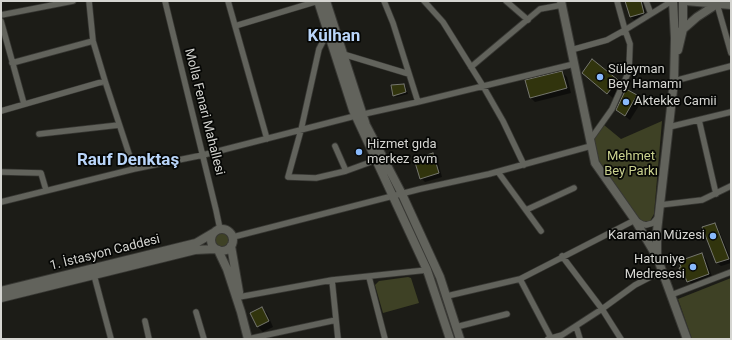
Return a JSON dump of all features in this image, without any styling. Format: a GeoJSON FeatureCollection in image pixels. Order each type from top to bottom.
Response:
{"type":"FeatureCollection","features":[{"type":"Feature","properties":{"kind":"main road"},"geometry":{"type":"LineString","coordinates":[[318,1],[359,115],[366,125],[380,159],[440,276],[460,339]]}},
{"type":"Feature","properties":{"kind":"main road"},"geometry":{"type":"LineString","coordinates":[[326,1],[343,54],[359,115]]}},
{"type":"Feature","properties":{"kind":"main road"},"geometry":{"type":"LineString","coordinates":[[657,257],[657,232],[674,81],[675,38],[673,1]]}},
{"type":"Feature","properties":{"kind":"main road"},"geometry":{"type":"LineString","coordinates":[[674,64],[683,29],[685,1],[731,5]]}},
{"type":"Feature","properties":{"kind":"main road"},"geometry":{"type":"LineString","coordinates":[[561,3],[596,167],[635,220],[657,257],[687,339]]}},
{"type":"Feature","properties":{"kind":"main road"},"geometry":{"type":"LineString","coordinates":[[675,38],[697,17],[717,4]]}},
{"type":"Feature","properties":{"kind":"main road"},"geometry":{"type":"LineString","coordinates":[[398,195],[427,270],[450,339]]}},
{"type":"Feature","properties":{"kind":"main road"},"geometry":{"type":"LineString","coordinates":[[241,312],[230,231],[223,228],[216,231],[211,239],[213,246],[217,250],[227,269],[248,339]]}},
{"type":"Feature","properties":{"kind":"main road","name":"1. İstasyon Caddesi"},"geometry":{"type":"LineString","coordinates":[[1,290],[196,243],[216,231]]}},
{"type":"Feature","properties":{"kind":"main road"},"geometry":{"type":"LineString","coordinates":[[217,250],[224,251],[232,242]]}},
{"type":"Feature","properties":{"kind":"main road","name":"1. İstasyon Caddesi"},"geometry":{"type":"LineString","coordinates":[[1,298],[195,250],[217,250]]}},
{"type":"Feature","properties":{"kind":"street"},"geometry":{"type":"LineString","coordinates":[[1,15],[44,4],[73,1]]}},
{"type":"Feature","properties":{"kind":"street"},"geometry":{"type":"LineString","coordinates":[[89,1],[94,41],[105,81],[134,169]]}},
{"type":"Feature","properties":{"kind":"street","name":"Molla Fenari Mahallesi"},"geometry":{"type":"LineString","coordinates":[[165,1],[216,210],[216,231]]}},
{"type":"Feature","properties":{"kind":"street"},"geometry":{"type":"LineString","coordinates":[[228,1],[267,139]]}},
{"type":"Feature","properties":{"kind":"street"},"geometry":{"type":"LineString","coordinates":[[235,26],[318,1]]}},
{"type":"Feature","properties":{"kind":"street"},"geometry":{"type":"LineString","coordinates":[[384,1],[393,23],[418,102]]}},
{"type":"Feature","properties":{"kind":"street"},"geometry":{"type":"LineString","coordinates":[[424,1],[443,22],[483,86],[503,121],[524,165]]}},
{"type":"Feature","properties":{"kind":"street"},"geometry":{"type":"LineString","coordinates":[[506,1],[528,20]]}},
{"type":"Feature","properties":{"kind":"street"},"geometry":{"type":"LineString","coordinates":[[232,242],[420,189],[524,165],[590,143],[612,109],[629,70],[630,44],[624,30],[617,1]]}},
{"type":"Feature","properties":{"kind":"street"},"geometry":{"type":"LineString","coordinates":[[646,1],[650,14]]}},
{"type":"Feature","properties":{"kind":"street"},"geometry":{"type":"LineString","coordinates":[[571,50],[607,40],[673,1]]}},
{"type":"Feature","properties":{"kind":"street"},"geometry":{"type":"LineString","coordinates":[[471,67],[540,9],[561,3]]}},
{"type":"Feature","properties":{"kind":"street"},"geometry":{"type":"LineString","coordinates":[[717,4],[731,53]]}},
{"type":"Feature","properties":{"kind":"street"},"geometry":{"type":"LineString","coordinates":[[1,21],[24,104]]}},
{"type":"Feature","properties":{"kind":"street"},"geometry":{"type":"LineString","coordinates":[[328,32],[319,49],[301,130],[288,177],[316,178],[346,171],[380,159]]}},
{"type":"Feature","properties":{"kind":"street"},"geometry":{"type":"LineString","coordinates":[[12,63],[94,41]]}},
{"type":"Feature","properties":{"kind":"street"},"geometry":{"type":"LineString","coordinates":[[343,54],[409,74]]}},
{"type":"Feature","properties":{"kind":"street"},"geometry":{"type":"LineString","coordinates":[[1,202],[134,169],[203,156],[359,115],[574,64]]}},
{"type":"Feature","properties":{"kind":"street"},"geometry":{"type":"LineString","coordinates":[[674,81],[731,66]]}},
{"type":"Feature","properties":{"kind":"street"},"geometry":{"type":"LineString","coordinates":[[1,111],[105,81]]}},
{"type":"Feature","properties":{"kind":"street"},"geometry":{"type":"LineString","coordinates":[[669,127],[731,112]]}},
{"type":"Feature","properties":{"kind":"street"},"geometry":{"type":"LineString","coordinates":[[699,120],[716,194]]}},
{"type":"Feature","properties":{"kind":"street"},"geometry":{"type":"LineString","coordinates":[[40,134],[119,125]]}},
{"type":"Feature","properties":{"kind":"street"},"geometry":{"type":"LineString","coordinates":[[335,146],[346,171]]}},
{"type":"Feature","properties":{"kind":"street"},"geometry":{"type":"LineString","coordinates":[[1,172],[41,173],[46,190]]}},
{"type":"Feature","properties":{"kind":"street"},"geometry":{"type":"LineString","coordinates":[[498,172],[541,231]]}},
{"type":"Feature","properties":{"kind":"street"},"geometry":{"type":"LineString","coordinates":[[660,205],[702,200],[731,186]]}},
{"type":"Feature","properties":{"kind":"street"},"geometry":{"type":"LineString","coordinates":[[526,210],[574,188]]}},
{"type":"Feature","properties":{"kind":"street"},"geometry":{"type":"LineString","coordinates":[[447,296],[520,279],[562,256],[635,220],[646,225],[653,223],[659,216]]}},
{"type":"Feature","properties":{"kind":"street"},"geometry":{"type":"LineString","coordinates":[[562,256],[602,309],[621,339]]}},
{"type":"Feature","properties":{"kind":"street"},"geometry":{"type":"LineString","coordinates":[[239,297],[332,280],[427,270]]}},
{"type":"Feature","properties":{"kind":"street"},"geometry":{"type":"LineString","coordinates":[[520,279],[549,338],[562,335],[635,285],[662,271]]}},
{"type":"Feature","properties":{"kind":"street"},"geometry":{"type":"LineString","coordinates":[[671,295],[731,272]]}},
{"type":"Feature","properties":{"kind":"street"},"geometry":{"type":"LineString","coordinates":[[94,276],[111,339]]}},
{"type":"Feature","properties":{"kind":"street"},"geometry":{"type":"LineString","coordinates":[[369,277],[385,339]]}},
{"type":"Feature","properties":{"kind":"street"},"geometry":{"type":"LineString","coordinates":[[332,280],[338,339]]}},
{"type":"Feature","properties":{"kind":"street"},"geometry":{"type":"LineString","coordinates":[[196,312],[204,339]]}},
{"type":"Feature","properties":{"kind":"street"},"geometry":{"type":"LineString","coordinates":[[456,327],[507,314]]}},
{"type":"Feature","properties":{"kind":"street"},"geometry":{"type":"LineString","coordinates":[[248,339],[336,320]]}},
{"type":"Feature","properties":{"kind":"street"},"geometry":{"type":"LineString","coordinates":[[145,321],[149,339]]}},
{"type":"Feature","properties":{"kind":"street"},"geometry":{"type":"LineString","coordinates":[[576,326],[580,339]]}},
{"type":"Feature","properties":{"kind":"green space","name":"Mehmet Bey Parkı"},"geometry":{"type":"Polygon","coordinates":[[[662,121],[654,214],[650,221],[642,222],[638,221],[596,162],[592,141],[604,125],[621,139],[662,121]]]}},
{"type":"Feature","properties":{"kind":"green space"},"geometry":{"type":"Polygon","coordinates":[[[219,233],[225,233],[229,237],[229,243],[225,247],[219,247],[215,243],[215,237],[219,233]]]}},
{"type":"Feature","properties":{"kind":"green space"},"geometry":{"type":"Polygon","coordinates":[[[408,277],[411,278],[419,303],[383,313],[375,285],[379,281],[408,277]]]}},
{"type":"Feature","properties":{"kind":"green space"},"geometry":{"type":"Polygon","coordinates":[[[731,278],[731,339],[692,339],[678,299],[731,278]]]}},
{"type":"Feature","properties":{"kind":"building"},"geometry":{"type":"Polygon","coordinates":[[[625,1],[641,1],[644,13],[630,17],[625,1]]]}},
{"type":"Feature","properties":{"kind":"building","name":"Süleyman Bey Hamamı"},"geometry":{"type":"Polygon","coordinates":[[[592,59],[618,80],[607,94],[582,73],[592,59]]]}},
{"type":"Feature","properties":{"kind":"building"},"geometry":{"type":"Polygon","coordinates":[[[562,71],[567,88],[530,98],[525,80],[562,71]]]}},
{"type":"Feature","properties":{"kind":"building"},"geometry":{"type":"Polygon","coordinates":[[[404,84],[406,92],[393,96],[391,85],[404,84]]]}},
{"type":"Feature","properties":{"kind":"building","name":"Aktekke Camii"},"geometry":{"type":"Polygon","coordinates":[[[626,89],[637,95],[625,116],[616,110],[626,89]]]}},
{"type":"Feature","properties":{"kind":"building"},"geometry":{"type":"Polygon","coordinates":[[[433,153],[439,173],[420,179],[414,159],[433,153]]]}},
{"type":"Feature","properties":{"kind":"building","name":"Karaman Müzesi"},"geometry":{"type":"Polygon","coordinates":[[[715,223],[729,259],[716,263],[702,227],[715,223]]]}},
{"type":"Feature","properties":{"kind":"building","name":"Hatuniye Medresesi"},"geometry":{"type":"Polygon","coordinates":[[[702,253],[709,274],[687,282],[684,274],[682,275],[679,268],[681,267],[679,261],[702,253]]]}},
{"type":"Feature","properties":{"kind":"building"},"geometry":{"type":"Polygon","coordinates":[[[262,307],[269,321],[257,327],[250,313],[262,307]]]}},
{"type":"Feature","properties":{"kind":"place","name":"Süleyman Bey Hamamı"},"geometry":{"type":"Point","coordinates":[600,77]}},
{"type":"Feature","properties":{"kind":"place","name":"Aktekke Camii"},"geometry":{"type":"Point","coordinates":[626,102]}},
{"type":"Feature","properties":{"kind":"place","name":"Hizmet gıda merkez avm"},"geometry":{"type":"Point","coordinates":[359,152]}},
{"type":"Feature","properties":{"kind":"place","name":"Karaman Müzesi"},"geometry":{"type":"Point","coordinates":[713,236]}},
{"type":"Feature","properties":{"kind":"place","name":"Hatuniye Medresesi"},"geometry":{"type":"Point","coordinates":[693,267]}},
{"type":"Feature","properties":{"kind":"district","name":"Külhan"},"geometry":{"type":"Point","coordinates":[334,37]}},
{"type":"Feature","properties":{"kind":"district","name":"Rauf Denktaş"},"geometry":{"type":"Point","coordinates":[128,161]}}]}
